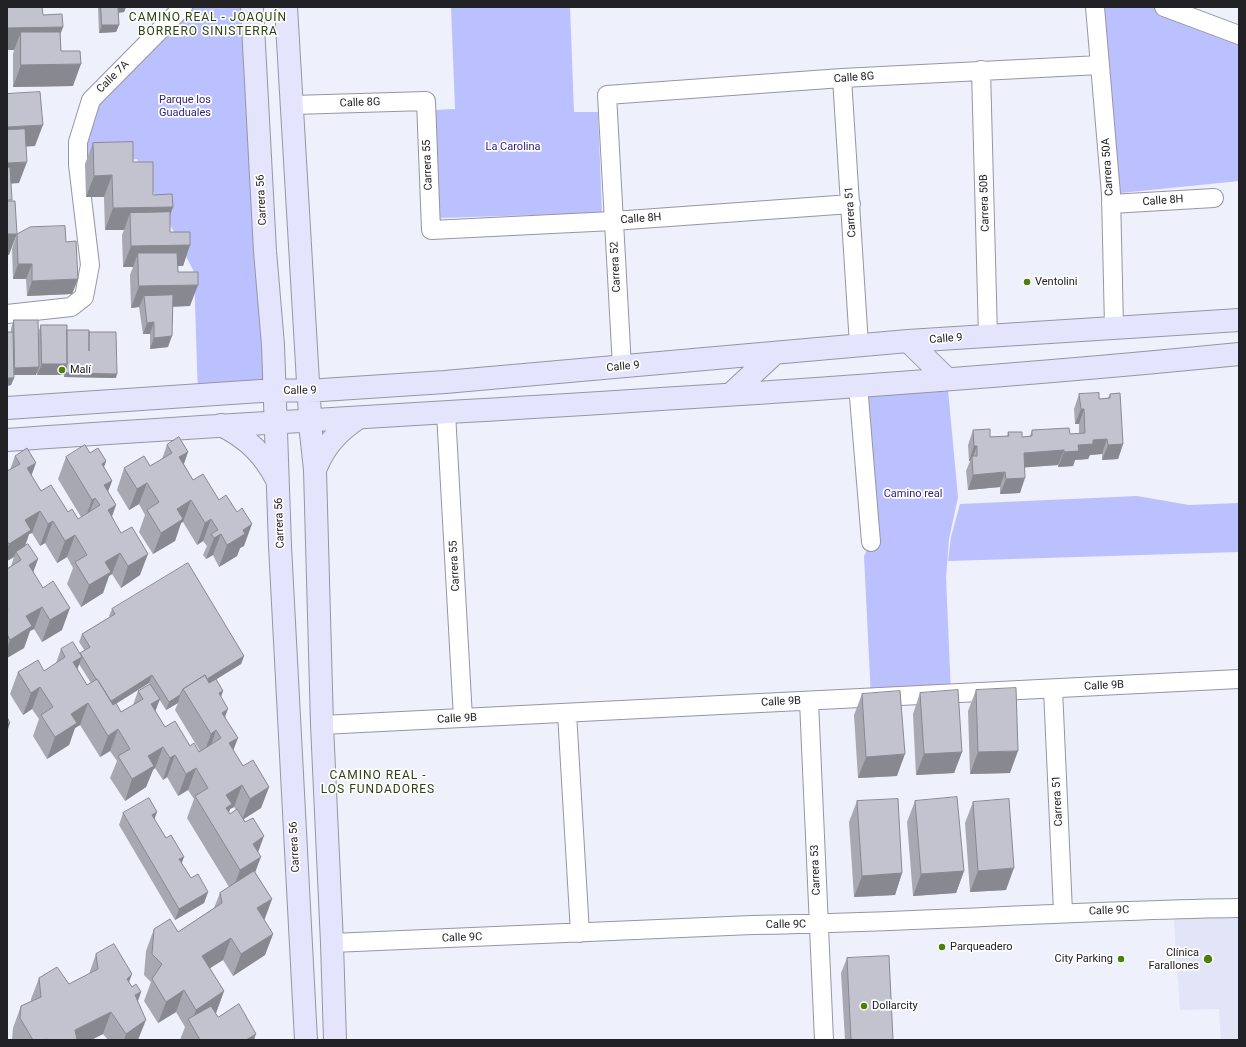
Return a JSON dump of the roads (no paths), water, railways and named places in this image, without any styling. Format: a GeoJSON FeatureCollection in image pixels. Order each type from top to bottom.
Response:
{"type":"FeatureCollection","features":[{"type":"Feature","properties":{"kind":"main road","name":"Carrera 56"},"geometry":{"type":"LineString","coordinates":[[252,7],[265,251],[274,345],[276,423],[306,1040]]}},
{"type":"Feature","properties":{"kind":"main road"},"geometry":{"type":"LineString","coordinates":[[286,7],[293,105],[310,421],[315,470],[322,725],[335,1034]]}},
{"type":"Feature","properties":{"kind":"main road","name":"Calle 9"},"geometry":{"type":"LineString","coordinates":[[7,408],[445,382],[908,341],[1239,320]]}},
{"type":"Feature","properties":{"kind":"main road"},"geometry":{"type":"LineString","coordinates":[[908,341],[948,379]]}},
{"type":"Feature","properties":{"kind":"main road"},"geometry":{"type":"LineString","coordinates":[[732,393],[774,354]]}},
{"type":"Feature","properties":{"kind":"main road"},"geometry":{"type":"LineString","coordinates":[[7,440],[220,425],[446,413],[948,379],[1239,354]]}},
{"type":"Feature","properties":{"kind":"main road"},"geometry":{"type":"LineString","coordinates":[[1209,357],[1239,367]]}},
{"type":"Feature","properties":{"kind":"main road"},"geometry":{"type":"LineString","coordinates":[[315,470],[322,454],[332,439],[344,427],[358,418]]}},
{"type":"Feature","properties":{"kind":"main road"},"geometry":{"type":"LineString","coordinates":[[220,425],[239,434],[256,448],[269,464],[279,483]]}},
{"type":"Feature","properties":{"kind":"main road"},"geometry":{"type":"LineString","coordinates":[[291,1040],[302,972]]}},
{"type":"Feature","properties":{"kind":"street","name":"Calle 7A"},"geometry":{"type":"LineString","coordinates":[[7,314],[71,307],[84,297],[90,265],[78,165],[78,142],[91,100],[183,7]]}},
{"type":"Feature","properties":{"kind":"street","name":"Carrera 50A"},"geometry":{"type":"LineString","coordinates":[[1095,7],[1111,204],[1114,327]]}},
{"type":"Feature","properties":{"kind":"street"},"geometry":{"type":"LineString","coordinates":[[1164,7],[1239,36]]}},
{"type":"Feature","properties":{"kind":"street","name":"Calle 8G"},"geometry":{"type":"LineString","coordinates":[[607,95],[842,78],[1100,65]]}},
{"type":"Feature","properties":{"kind":"street","name":"Carrera 50B"},"geometry":{"type":"LineString","coordinates":[[981,70],[988,336]]}},
{"type":"Feature","properties":{"kind":"street","name":"Carrera 51"},"geometry":{"type":"LineString","coordinates":[[842,78],[859,345]]}},
{"type":"Feature","properties":{"kind":"street","name":"Carrera 52"},"geometry":{"type":"LineString","coordinates":[[607,95],[622,367]]}},
{"type":"Feature","properties":{"kind":"street","name":"Calle 8G"},"geometry":{"type":"LineString","coordinates":[[293,105],[426,101]]}},
{"type":"Feature","properties":{"kind":"street","name":"Carrera 55"},"geometry":{"type":"LineString","coordinates":[[426,101],[430,230]]}},
{"type":"Feature","properties":{"kind":"street","name":"Calle 8H"},"geometry":{"type":"LineString","coordinates":[[1111,204],[1214,198]]}},
{"type":"Feature","properties":{"kind":"street","name":"Calle 8H"},"geometry":{"type":"LineString","coordinates":[[430,230],[613,221],[851,204]]}},
{"type":"Feature","properties":{"kind":"street"},"geometry":{"type":"LineString","coordinates":[[858,385],[871,542]]}},
{"type":"Feature","properties":{"kind":"street","name":"Carrera 55"},"geometry":{"type":"LineString","coordinates":[[446,413],[463,718]]}},
{"type":"Feature","properties":{"kind":"street","name":"Calle 9B"},"geometry":{"type":"LineString","coordinates":[[322,725],[1239,679]]}},
{"type":"Feature","properties":{"kind":"street","name":"Carrera 51"},"geometry":{"type":"LineString","coordinates":[[1053,689],[1063,912]]}},
{"type":"Feature","properties":{"kind":"street","name":"Carrera 53"},"geometry":{"type":"LineString","coordinates":[[809,701],[824,1040]]}},
{"type":"Feature","properties":{"kind":"street"},"geometry":{"type":"LineString","coordinates":[[567,713],[580,933]]}},
{"type":"Feature","properties":{"kind":"street","name":"Calle 9C"},"geometry":{"type":"LineString","coordinates":[[332,943],[818,924],[1063,912],[1239,908]]}},
{"type":"Feature","properties":{"kind":"place","name":"Ventolini"},"geometry":{"type":"Point","coordinates":[1027,282]}},
{"type":"Feature","properties":{"kind":"place","name":"Malí"},"geometry":{"type":"Point","coordinates":[62,370]}},
{"type":"Feature","properties":{"kind":"place","name":"Parqueadero"},"geometry":{"type":"Point","coordinates":[942,947]}},
{"type":"Feature","properties":{"kind":"place","name":"City Parking"},"geometry":{"type":"Point","coordinates":[1121,959]}},
{"type":"Feature","properties":{"kind":"place","name":"Clínica Farallones"},"geometry":{"type":"Point","coordinates":[1208,959]}},
{"type":"Feature","properties":{"kind":"place","name":"Dollarcity"},"geometry":{"type":"Point","coordinates":[864,1006]}},
{"type":"Feature","properties":{"kind":"district","name":"CAMINO REAL - JOAQUÍN BORRERO SINISTERRA"},"geometry":{"type":"Point","coordinates":[208,25]}},
{"type":"Feature","properties":{"kind":"district","name":"CAMINO REAL - LOS FUNDADORES"},"geometry":{"type":"Point","coordinates":[378,783]}},
{"type":"Feature","properties":{"kind":"park label","name":"Parque los Guaduales"},"geometry":{"type":"Point","coordinates":[185,106]}},
{"type":"Feature","properties":{"kind":"park label","name":"La Carolina"},"geometry":{"type":"Point","coordinates":[513,147]}},
{"type":"Feature","properties":{"kind":"park label","name":"Camino real"},"geometry":{"type":"Point","coordinates":[913,494]}}]}
